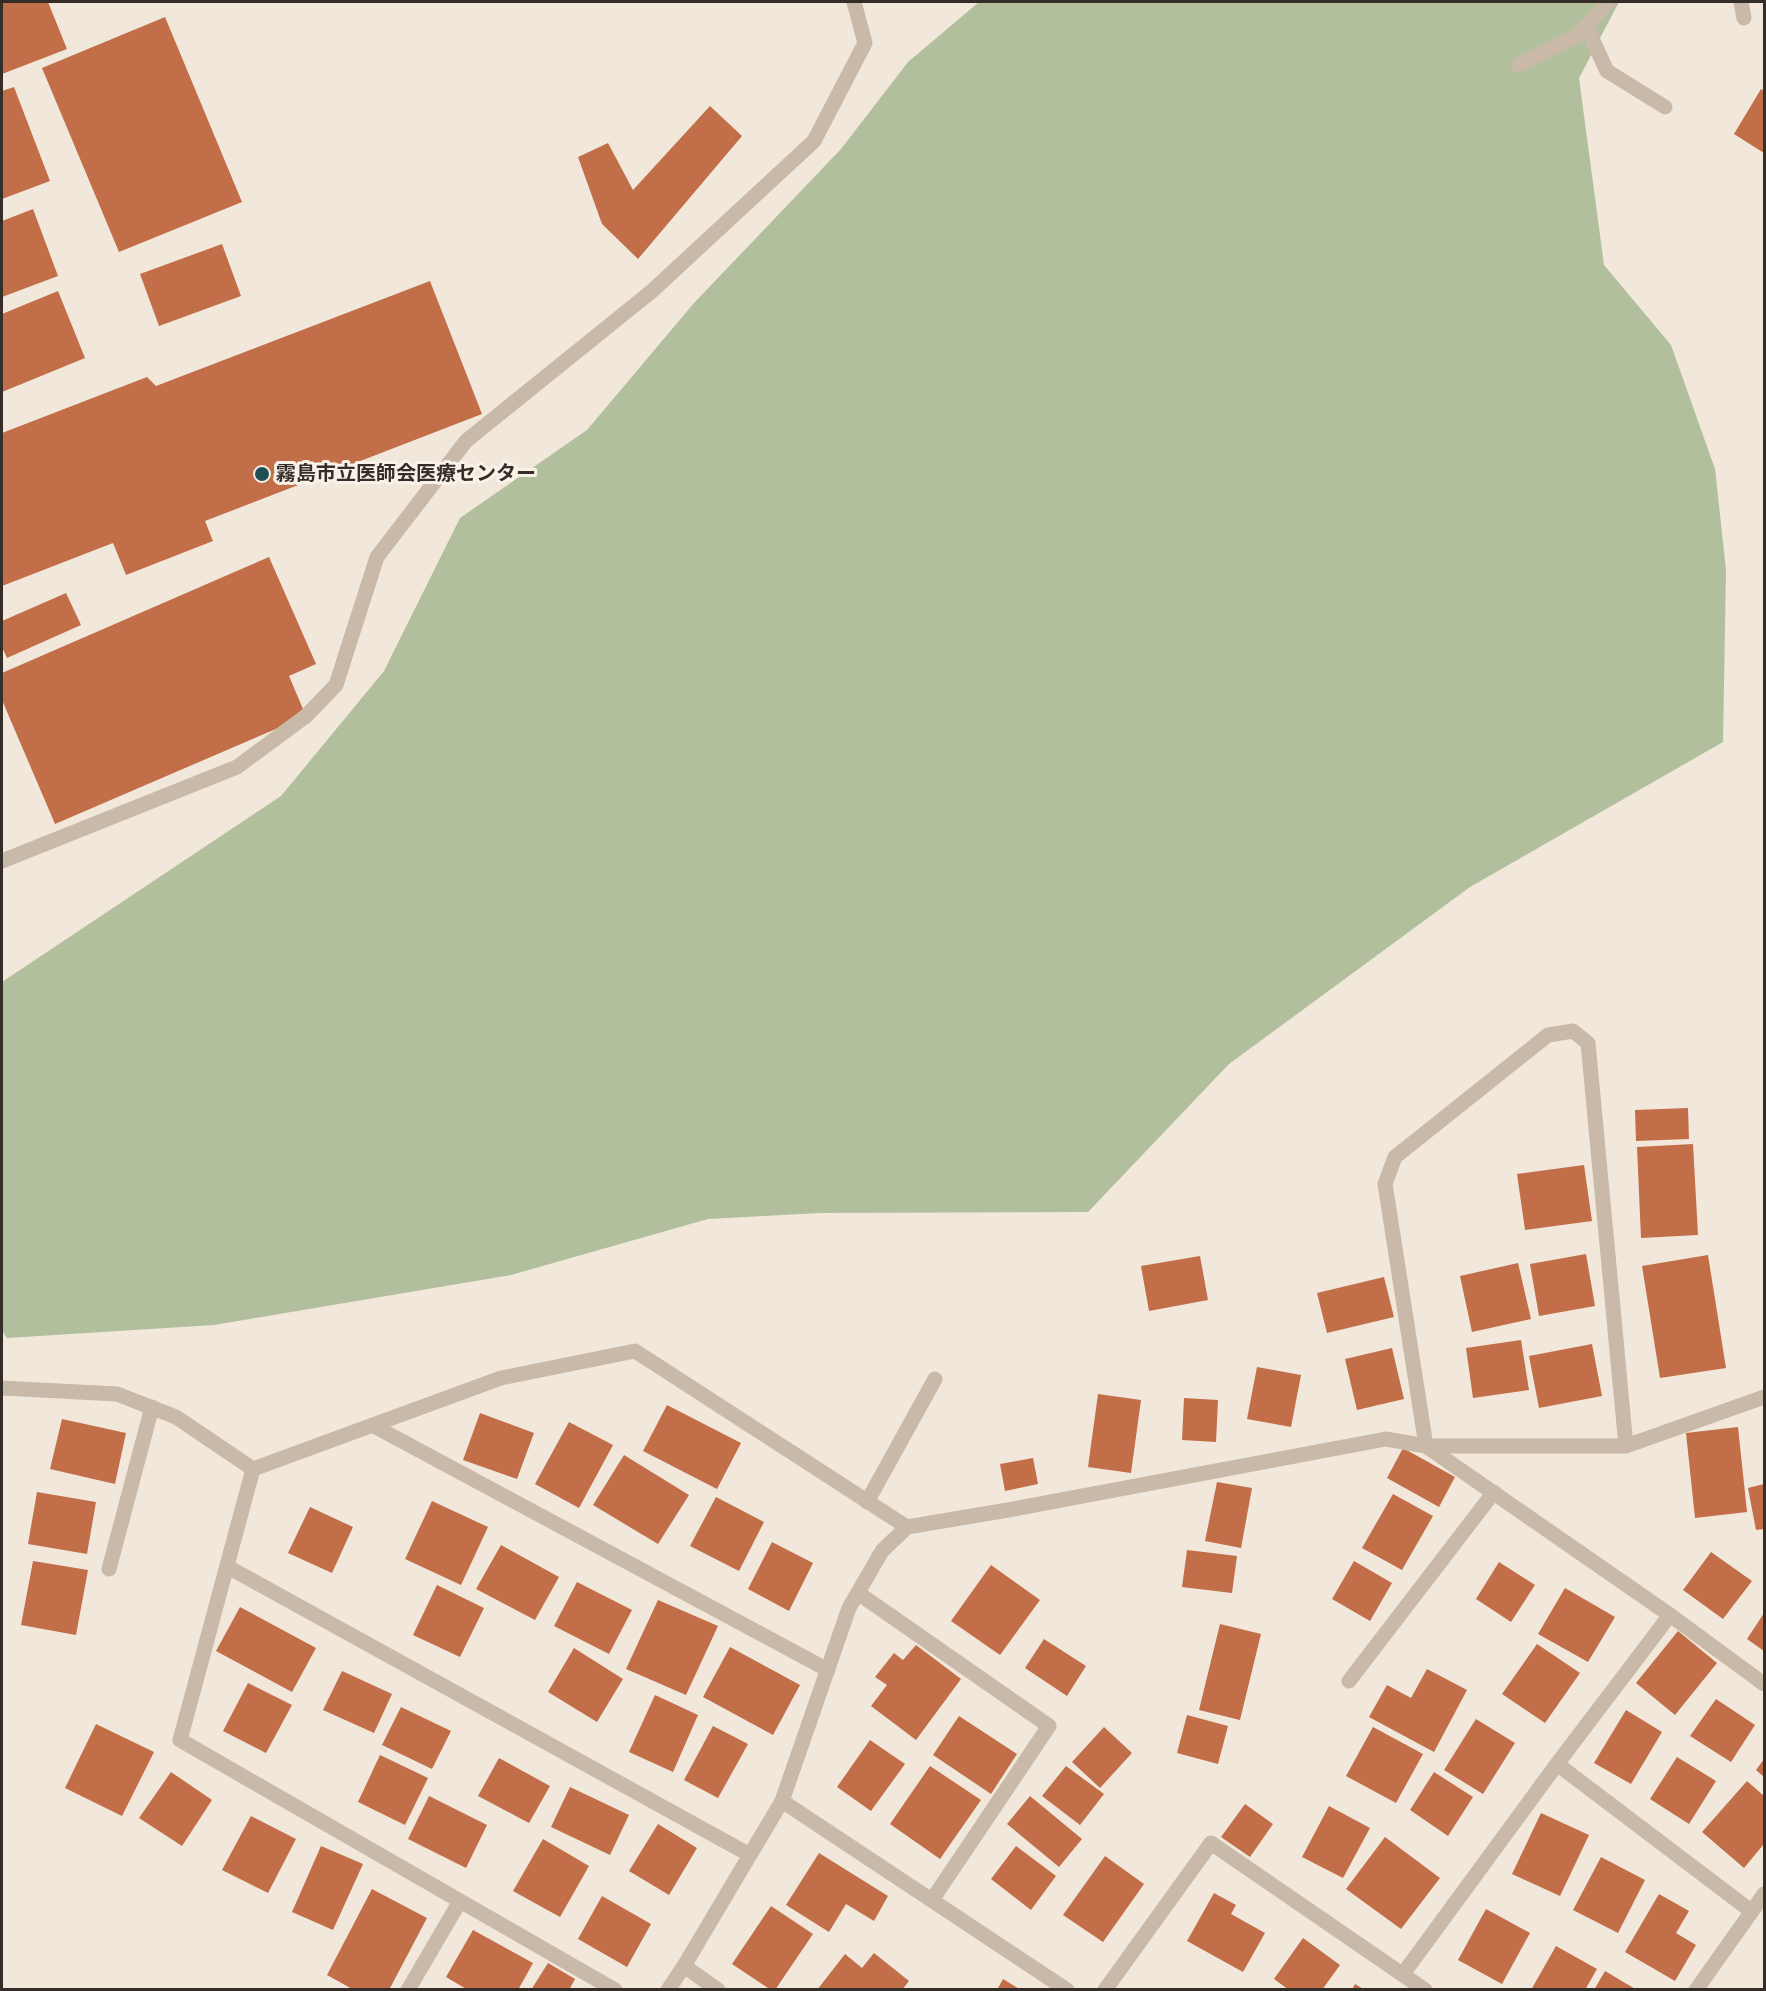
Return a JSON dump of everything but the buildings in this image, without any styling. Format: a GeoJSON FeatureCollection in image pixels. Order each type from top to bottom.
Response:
{"type":"FeatureCollection","features":[{"type":"Feature","properties":{"kind":"street"},"geometry":{"type":"LineString","coordinates":[[2,861],[237,766],[306,716],[336,685],[377,557],[466,441],[652,291],[814,141],[865,43],[854,2]]}},
{"type":"Feature","properties":{"kind":"street"},"geometry":{"type":"LineString","coordinates":[[1518,64],[1580,34],[1608,2]]}},
{"type":"Feature","properties":{"kind":"street"},"geometry":{"type":"LineString","coordinates":[[1741,2],[1744,18]]}},
{"type":"Feature","properties":{"kind":"street"},"geometry":{"type":"LineString","coordinates":[[1586,26],[1607,71],[1665,107]]}},
{"type":"Feature","properties":{"kind":"street"},"geometry":{"type":"LineString","coordinates":[[1626,1446],[1588,1043],[1573,1031],[1548,1035],[1395,1157],[1385,1184],[1426,1446],[1670,1615],[1764,1684]]}},
{"type":"Feature","properties":{"kind":"street"},"geometry":{"type":"LineString","coordinates":[[254,1469],[501,1377],[635,1350],[907,1527]]}},
{"type":"Feature","properties":{"kind":"street"},"geometry":{"type":"LineString","coordinates":[[867,1502],[935,1379]]}},
{"type":"Feature","properties":{"kind":"street"},"geometry":{"type":"LineString","coordinates":[[2,1388],[117,1394],[176,1417],[254,1469]]}},
{"type":"Feature","properties":{"kind":"street"},"geometry":{"type":"LineString","coordinates":[[668,1989],[782,1801],[849,1608],[882,1551],[907,1527],[1386,1439],[1426,1446],[1626,1446],[1764,1397]]}},
{"type":"Feature","properties":{"kind":"street"},"geometry":{"type":"LineString","coordinates":[[109,1569],[152,1407]]}},
{"type":"Feature","properties":{"kind":"street"},"geometry":{"type":"LineString","coordinates":[[372,1425],[828,1670]]}},
{"type":"Feature","properties":{"kind":"street"},"geometry":{"type":"LineString","coordinates":[[254,1469],[180,1740],[615,1989]]}},
{"type":"Feature","properties":{"kind":"street"},"geometry":{"type":"LineString","coordinates":[[1349,1681],[1494,1492]]}},
{"type":"Feature","properties":{"kind":"street"},"geometry":{"type":"LineString","coordinates":[[228,1567],[750,1855]]}},
{"type":"Feature","properties":{"kind":"street"},"geometry":{"type":"LineString","coordinates":[[858,1593],[1049,1726],[932,1900]]}},
{"type":"Feature","properties":{"kind":"street"},"geometry":{"type":"LineString","coordinates":[[1403,1974],[1670,1615]]}},
{"type":"Feature","properties":{"kind":"street"},"geometry":{"type":"LineString","coordinates":[[1557,1764],[1751,1911]]}},
{"type":"Feature","properties":{"kind":"street"},"geometry":{"type":"LineString","coordinates":[[782,1801],[1067,1989]]}},
{"type":"Feature","properties":{"kind":"street"},"geometry":{"type":"LineString","coordinates":[[1105,1989],[1211,1843],[1425,1989]]}},
{"type":"Feature","properties":{"kind":"street"},"geometry":{"type":"LineString","coordinates":[[1696,1989],[1764,1894]]}},
{"type":"Feature","properties":{"kind":"street"},"geometry":{"type":"LineString","coordinates":[[408,1989],[460,1901]]}},
{"type":"Feature","properties":{"kind":"street"},"geometry":{"type":"LineString","coordinates":[[684,1966],[718,1989]]}},
{"type":"Feature","properties":{"kind":"green space"},"geometry":{"type":"Polygon","coordinates":[[[979,2],[1619,2],[1579,78],[1604,265],[1671,345],[1715,469],[1726,570],[1723,742],[1470,887],[1229,1064],[1088,1212],[820,1213],[708,1219],[511,1275],[214,1325],[7,1338],[2,1331],[2,982],[281,796],[384,671],[460,518],[587,430],[694,303],[841,149],[908,62],[979,2]]]}},
{"type":"Feature","properties":{"kind":"place","name":"霧島市立医師会医療センター"},"geometry":{"type":"Point","coordinates":[262,474]}}]}
